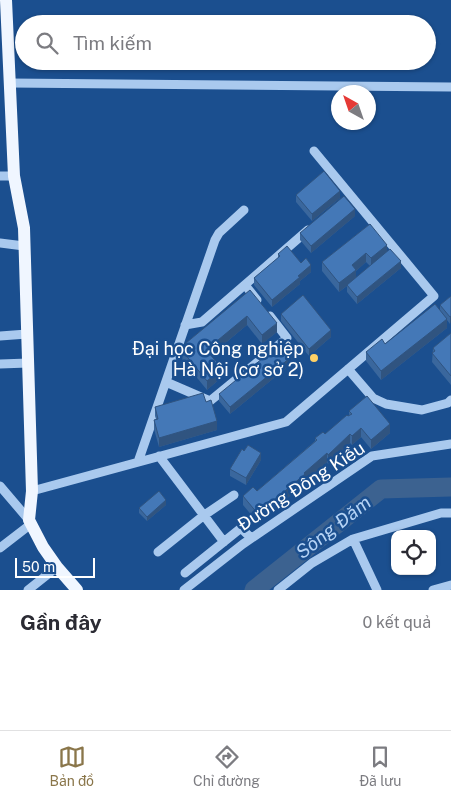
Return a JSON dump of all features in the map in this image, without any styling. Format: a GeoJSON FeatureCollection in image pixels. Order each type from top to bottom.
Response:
{"type":"FeatureCollection","features":[{"type":"Feature","properties":{"kind":"main road"},"geometry":{"type":"LineString","coordinates":[[6,0],[14,176],[24,228],[32,491],[30,522],[57,568],[77,590]]}},
{"type":"Feature","properties":{"kind":"street"},"geometry":{"type":"LineString","coordinates":[[10,82],[451,86]]}},
{"type":"Feature","properties":{"kind":"street"},"geometry":{"type":"LineString","coordinates":[[32,491],[286,422],[434,296],[346,197],[314,151]]}},
{"type":"Feature","properties":{"kind":"street"},"geometry":{"type":"LineString","coordinates":[[0,176],[14,176]]}},
{"type":"Feature","properties":{"kind":"street"},"geometry":{"type":"LineString","coordinates":[[138,462],[218,233],[244,210]]}},
{"type":"Feature","properties":{"kind":"street"},"geometry":{"type":"LineString","coordinates":[[186,325],[202,322],[314,224]]}},
{"type":"Feature","properties":{"kind":"street"},"geometry":{"type":"LineString","coordinates":[[0,243],[24,246]]}},
{"type":"Feature","properties":{"kind":"street"},"geometry":{"type":"LineString","coordinates":[[166,382],[210,401],[287,338],[245,285]]}},
{"type":"Feature","properties":{"kind":"street"},"geometry":{"type":"LineString","coordinates":[[0,336],[27,334]]}},
{"type":"Feature","properties":{"kind":"street"},"geometry":{"type":"LineString","coordinates":[[0,364],[28,363]]}},
{"type":"Feature","properties":{"kind":"street"},"geometry":{"type":"LineString","coordinates":[[348,369],[373,398],[386,404],[422,410],[448,403],[451,400]]}},
{"type":"Feature","properties":{"kind":"street","name":"Đường Đông Kiều"},"geometry":{"type":"LineString","coordinates":[[184,590],[251,538],[372,456],[451,444]]}},
{"type":"Feature","properties":{"kind":"street"},"geometry":{"type":"LineString","coordinates":[[160,456],[224,542]]}},
{"type":"Feature","properties":{"kind":"street"},"geometry":{"type":"LineString","coordinates":[[0,486],[30,522],[0,548]]}},
{"type":"Feature","properties":{"kind":"street"},"geometry":{"type":"LineString","coordinates":[[158,552],[203,516],[234,495]]}},
{"type":"Feature","properties":{"kind":"street"},"geometry":{"type":"LineString","coordinates":[[278,590],[312,563],[353,539],[441,513],[451,513]]}},
{"type":"Feature","properties":{"kind":"street"},"geometry":{"type":"LineString","coordinates":[[185,573],[241,528],[251,538]]}},
{"type":"Feature","properties":{"kind":"street"},"geometry":{"type":"LineString","coordinates":[[353,539],[377,590]]}},
{"type":"Feature","properties":{"kind":"street"},"geometry":{"type":"LineString","coordinates":[[28,590],[57,568]]}},
{"type":"Feature","properties":{"kind":"street"},"geometry":{"type":"LineString","coordinates":[[433,590],[451,585]]}},
{"type":"Feature","properties":{"kind":"building"},"geometry":{"type":"Polygon","coordinates":[[[324,171],[340,191],[312,214],[296,195],[324,171]]]}},
{"type":"Feature","properties":{"kind":"building"},"geometry":{"type":"Polygon","coordinates":[[[344,196],[355,209],[311,246],[300,233],[344,196]]]}},
{"type":"Feature","properties":{"kind":"building"},"geometry":{"type":"Polygon","coordinates":[[[370,224],[387,245],[371,258],[366,253],[352,265],[356,270],[339,283],[322,262],[370,224]]]}},
{"type":"Feature","properties":{"kind":"building"},"geometry":{"type":"Polygon","coordinates":[[[287,246],[301,263],[306,258],[311,265],[298,276],[300,277],[272,300],[254,278],[280,256],[278,254],[287,246]]]}},
{"type":"Feature","properties":{"kind":"building"},"geometry":{"type":"Polygon","coordinates":[[[390,249],[401,261],[357,297],[347,285],[390,249]]]}},
{"type":"Feature","properties":{"kind":"building"},"geometry":{"type":"Polygon","coordinates":[[[250,290],[277,323],[262,335],[247,316],[206,350],[222,368],[207,381],[180,348],[250,290]]]}},
{"type":"Feature","properties":{"kind":"building"},"geometry":{"type":"Polygon","coordinates":[[[303,295],[331,330],[309,349],[281,314],[303,295]]]}},
{"type":"Feature","properties":{"kind":"building"},"geometry":{"type":"Polygon","coordinates":[[[451,296],[451,316],[450,317],[440,305],[451,296]]]}},
{"type":"Feature","properties":{"kind":"building"},"geometry":{"type":"Polygon","coordinates":[[[435,304],[447,319],[381,371],[366,352],[382,339],[385,344],[435,304]]]}},
{"type":"Feature","properties":{"kind":"building"},"geometry":{"type":"Polygon","coordinates":[[[451,333],[451,376],[432,353],[435,351],[433,348],[451,333]]]}},
{"type":"Feature","properties":{"kind":"building"},"geometry":{"type":"Polygon","coordinates":[[[285,340],[296,353],[230,407],[219,394],[285,340]]]}},
{"type":"Feature","properties":{"kind":"building"},"geometry":{"type":"Polygon","coordinates":[[[203,393],[206,402],[211,400],[217,421],[159,438],[154,420],[158,419],[155,407],[203,393]]]}},
{"type":"Feature","properties":{"kind":"building"},"geometry":{"type":"Polygon","coordinates":[[[367,396],[390,424],[371,440],[361,428],[352,436],[350,434],[258,514],[243,496],[253,487],[257,491],[317,440],[315,438],[323,432],[325,434],[347,415],[352,414],[349,411],[367,396]]]}},
{"type":"Feature","properties":{"kind":"building"},"geometry":{"type":"Polygon","coordinates":[[[248,445],[261,453],[246,478],[230,469],[242,449],[244,451],[248,445]]]}},
{"type":"Feature","properties":{"kind":"building"},"geometry":{"type":"Polygon","coordinates":[[[159,491],[166,500],[147,517],[139,508],[159,491]]]}},
{"type":"Feature","properties":{"kind":"waterway","name":"Sông Đăm"},"geometry":{"type":"LineString","coordinates":[[254,590],[381,489],[451,487]]}},
{"type":"Feature","properties":{"kind":"place","name":"Đại học Công nghiệp Hà Nội (cơ sở 2)"},"geometry":{"type":"Point","coordinates":[314,358]}}]}
